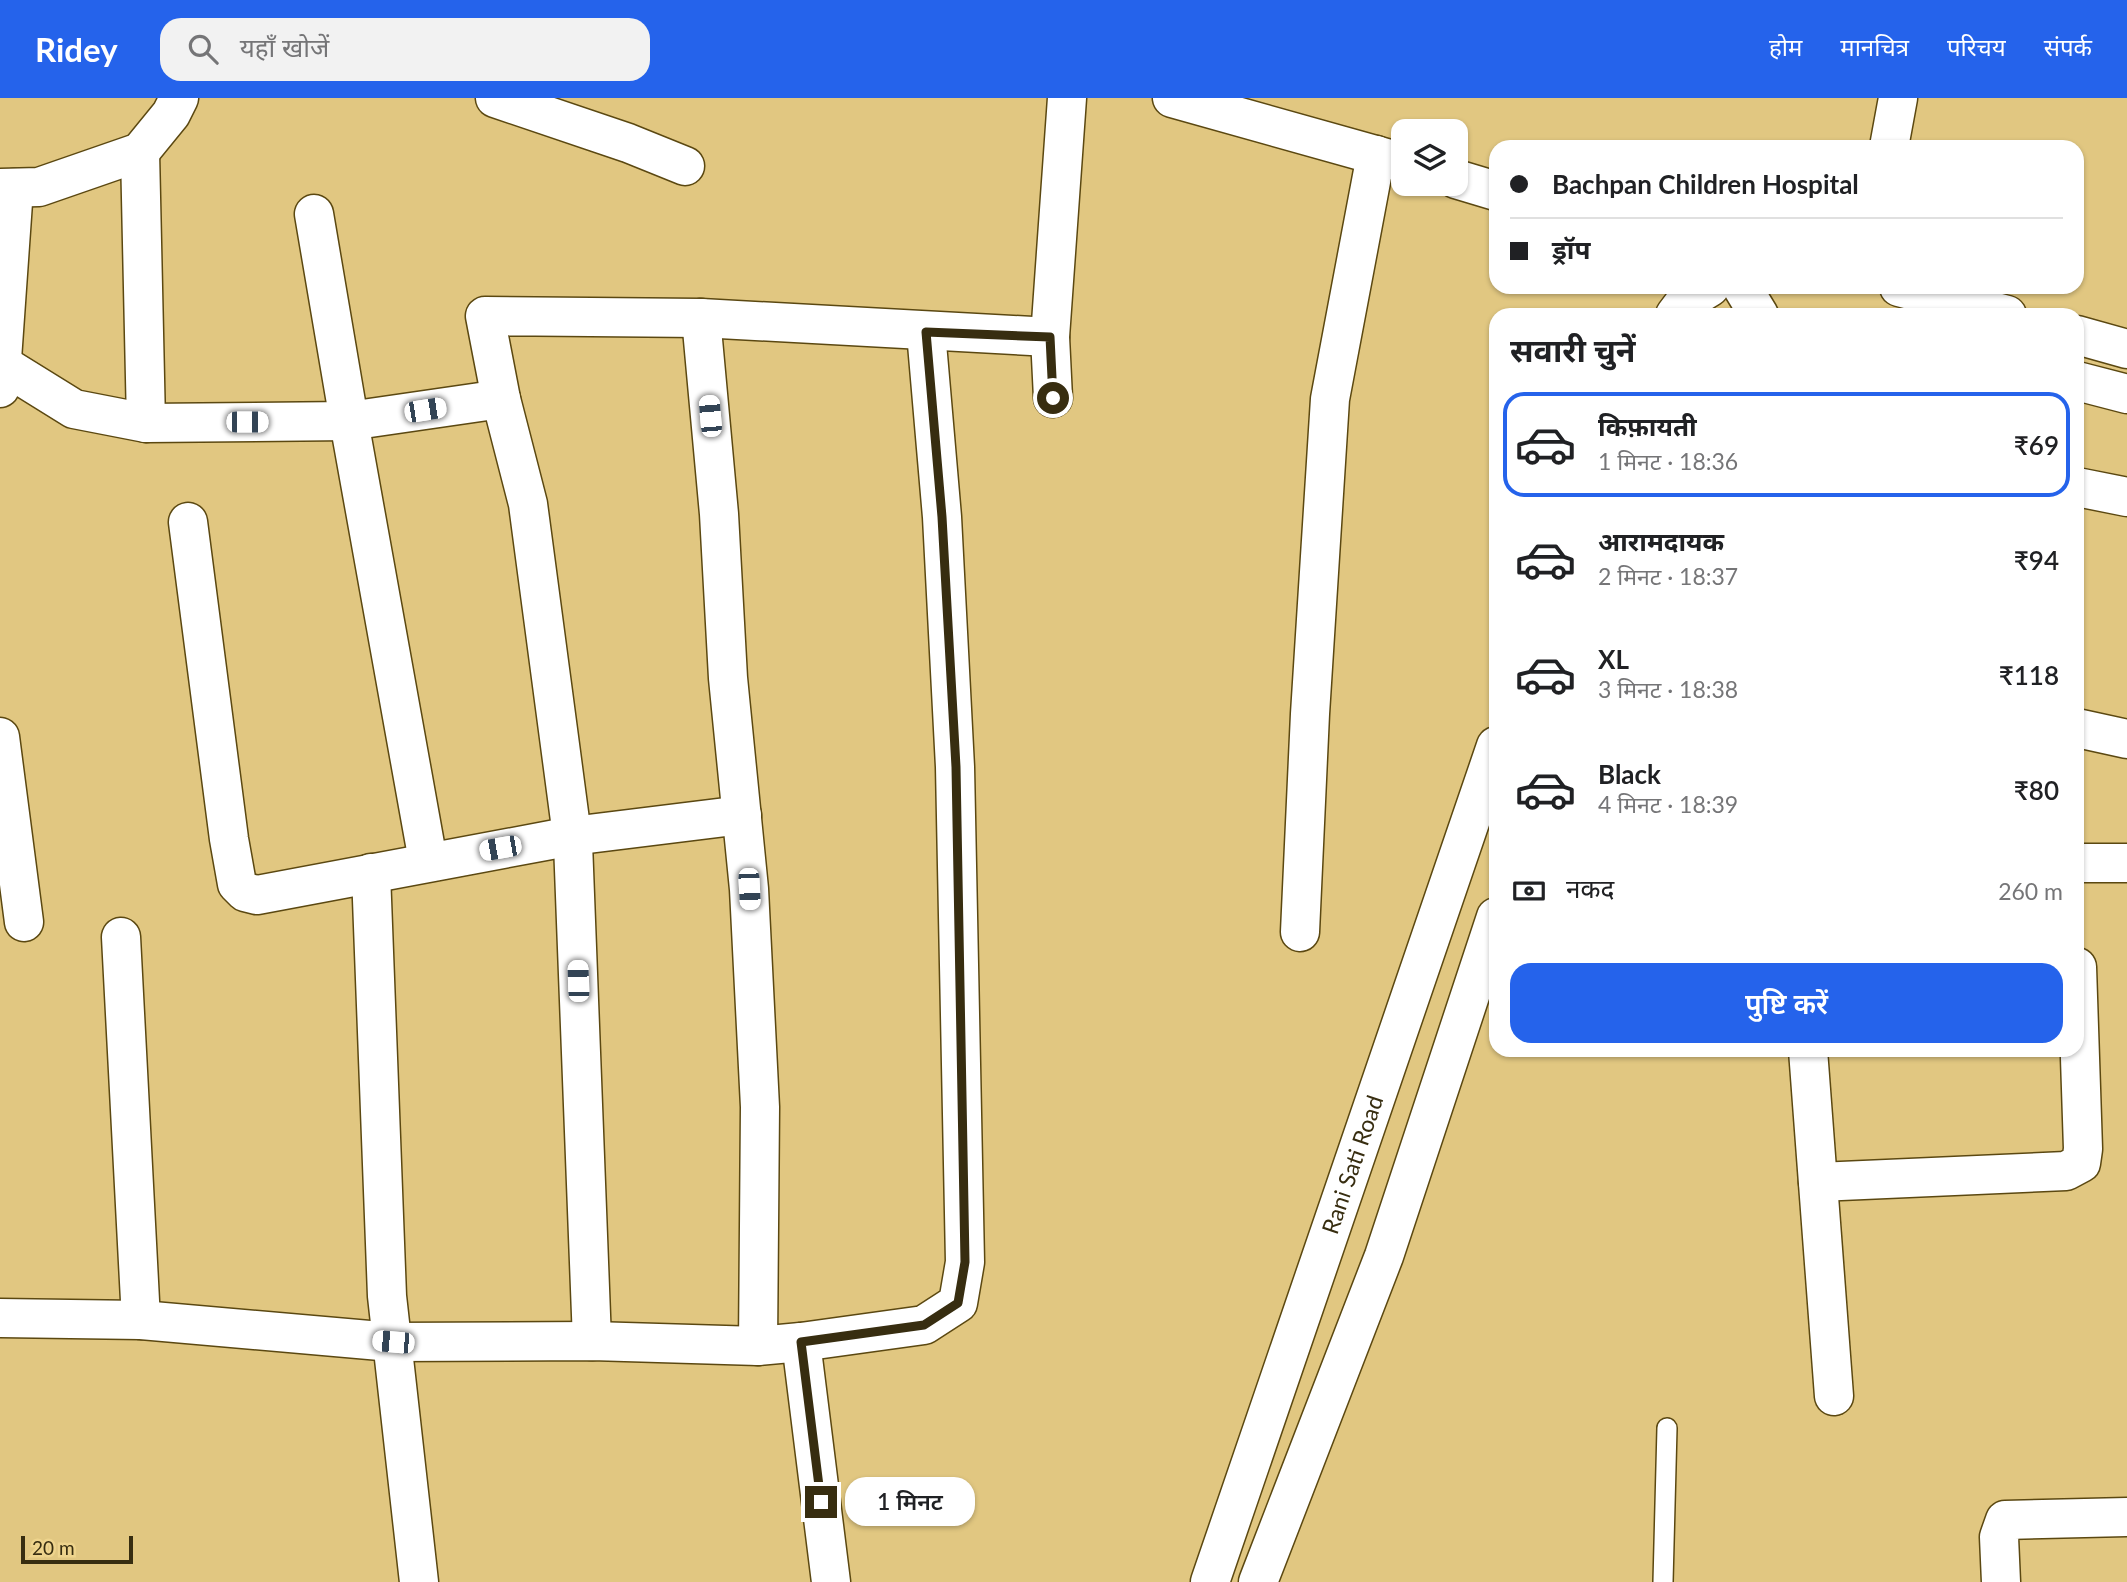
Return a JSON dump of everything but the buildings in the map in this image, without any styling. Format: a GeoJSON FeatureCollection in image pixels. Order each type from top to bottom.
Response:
{"type":"FeatureCollection","features":[{"type":"Feature","properties":{"kind":"street"},"geometry":{"type":"LineString","coordinates":[[179,98],[171,114],[140,152],[39,187],[7,188],[1,377],[74,409],[146,424],[349,421],[501,399]]}},
{"type":"Feature","properties":{"kind":"street"},"geometry":{"type":"LineString","coordinates":[[495,98],[628,143],[685,166]]}},
{"type":"Feature","properties":{"kind":"street"},"geometry":{"type":"LineString","coordinates":[[1053,398],[1050,337],[1067,98]]}},
{"type":"Feature","properties":{"kind":"street"},"geometry":{"type":"LineString","coordinates":[[1172,98],[1390,159],[1330,399],[1310,714],[1300,932]]}},
{"type":"Feature","properties":{"kind":"street"},"geometry":{"type":"LineString","coordinates":[[1890,140],[1898,98]]}},
{"type":"Feature","properties":{"kind":"street"},"geometry":{"type":"LineString","coordinates":[[140,152],[146,424]]}},
{"type":"Feature","properties":{"kind":"street"},"geometry":{"type":"LineString","coordinates":[[1468,183],[1489,189]]}},
{"type":"Feature","properties":{"kind":"street"},"geometry":{"type":"LineString","coordinates":[[314,214],[428,861]]}},
{"type":"Feature","properties":{"kind":"street"},"geometry":{"type":"LineString","coordinates":[[1680,308],[1699,294]]}},
{"type":"Feature","properties":{"kind":"street"},"geometry":{"type":"LineString","coordinates":[[1926,294],[1980,308]]}},
{"type":"Feature","properties":{"kind":"street"},"geometry":{"type":"LineString","coordinates":[[592,1341],[572,836],[528,504],[501,399],[485,316],[701,318],[1050,337]]}},
{"type":"Feature","properties":{"kind":"street"},"geometry":{"type":"LineString","coordinates":[[701,318],[719,514],[728,678],[749,889],[760,1107],[758,1346]]}},
{"type":"Feature","properties":{"kind":"street"},"geometry":{"type":"LineString","coordinates":[[0,1318],[141,1320],[393,1342],[592,1341],[758,1346],[924,1325],[958,1303],[965,1262],[956,767],[942,517],[926,332]]}},
{"type":"Feature","properties":{"kind":"street"},"geometry":{"type":"LineString","coordinates":[[2084,337],[2127,349]]}},
{"type":"Feature","properties":{"kind":"street"},"geometry":{"type":"LineString","coordinates":[[2084,383],[2127,394]]}},
{"type":"Feature","properties":{"kind":"street"},"geometry":{"type":"LineString","coordinates":[[2084,488],[2127,497]]}},
{"type":"Feature","properties":{"kind":"street"},"geometry":{"type":"LineString","coordinates":[[187,522],[237,884],[245,892],[257,895],[572,836],[742,815]]}},
{"type":"Feature","properties":{"kind":"street"},"geometry":{"type":"LineString","coordinates":[[2084,730],[2127,739]]}},
{"type":"Feature","properties":{"kind":"street"},"geometry":{"type":"LineString","coordinates":[[0,737],[24,922]]}},
{"type":"Feature","properties":{"kind":"street","name":"Rani Sati Road"},"geometry":{"type":"LineString","coordinates":[[1210,1582],[1489,780]]}},
{"type":"Feature","properties":{"kind":"street"},"geometry":{"type":"LineString","coordinates":[[2084,863],[2127,863]]}},
{"type":"Feature","properties":{"kind":"street"},"geometry":{"type":"LineString","coordinates":[[371,873],[387,1296],[419,1582]]}},
{"type":"Feature","properties":{"kind":"street"},"geometry":{"type":"LineString","coordinates":[[121,937],[141,1320]]}},
{"type":"Feature","properties":{"kind":"street"},"geometry":{"type":"LineString","coordinates":[[1258,1582],[1384,1256],[1489,938]]}},
{"type":"Feature","properties":{"kind":"street"},"geometry":{"type":"LineString","coordinates":[[1809,1057],[1834,1396]]}},
{"type":"Feature","properties":{"kind":"street"},"geometry":{"type":"LineString","coordinates":[[1818,1182],[2066,1171],[2081,1163],[2083,1149],[2080,1057]]}},
{"type":"Feature","properties":{"kind":"street"},"geometry":{"type":"LineString","coordinates":[[801,1342],[831,1582]]}},
{"type":"Feature","properties":{"kind":"street"},"geometry":{"type":"LineString","coordinates":[[2001,1582],[1999,1537],[2005,1520],[2127,1517]]}},
{"type":"Feature","properties":{"kind":"lane"},"geometry":{"type":"LineString","coordinates":[[1662,1582],[1667,1428]]}},
{"type":"Feature","properties":{"kind":"route"},"geometry":{"type":"LineString","coordinates":[[821,1502],[801,1342],[924,1325],[958,1303],[965,1262],[956,767],[942,517],[926,332],[1050,337],[1053,398]]}}]}
